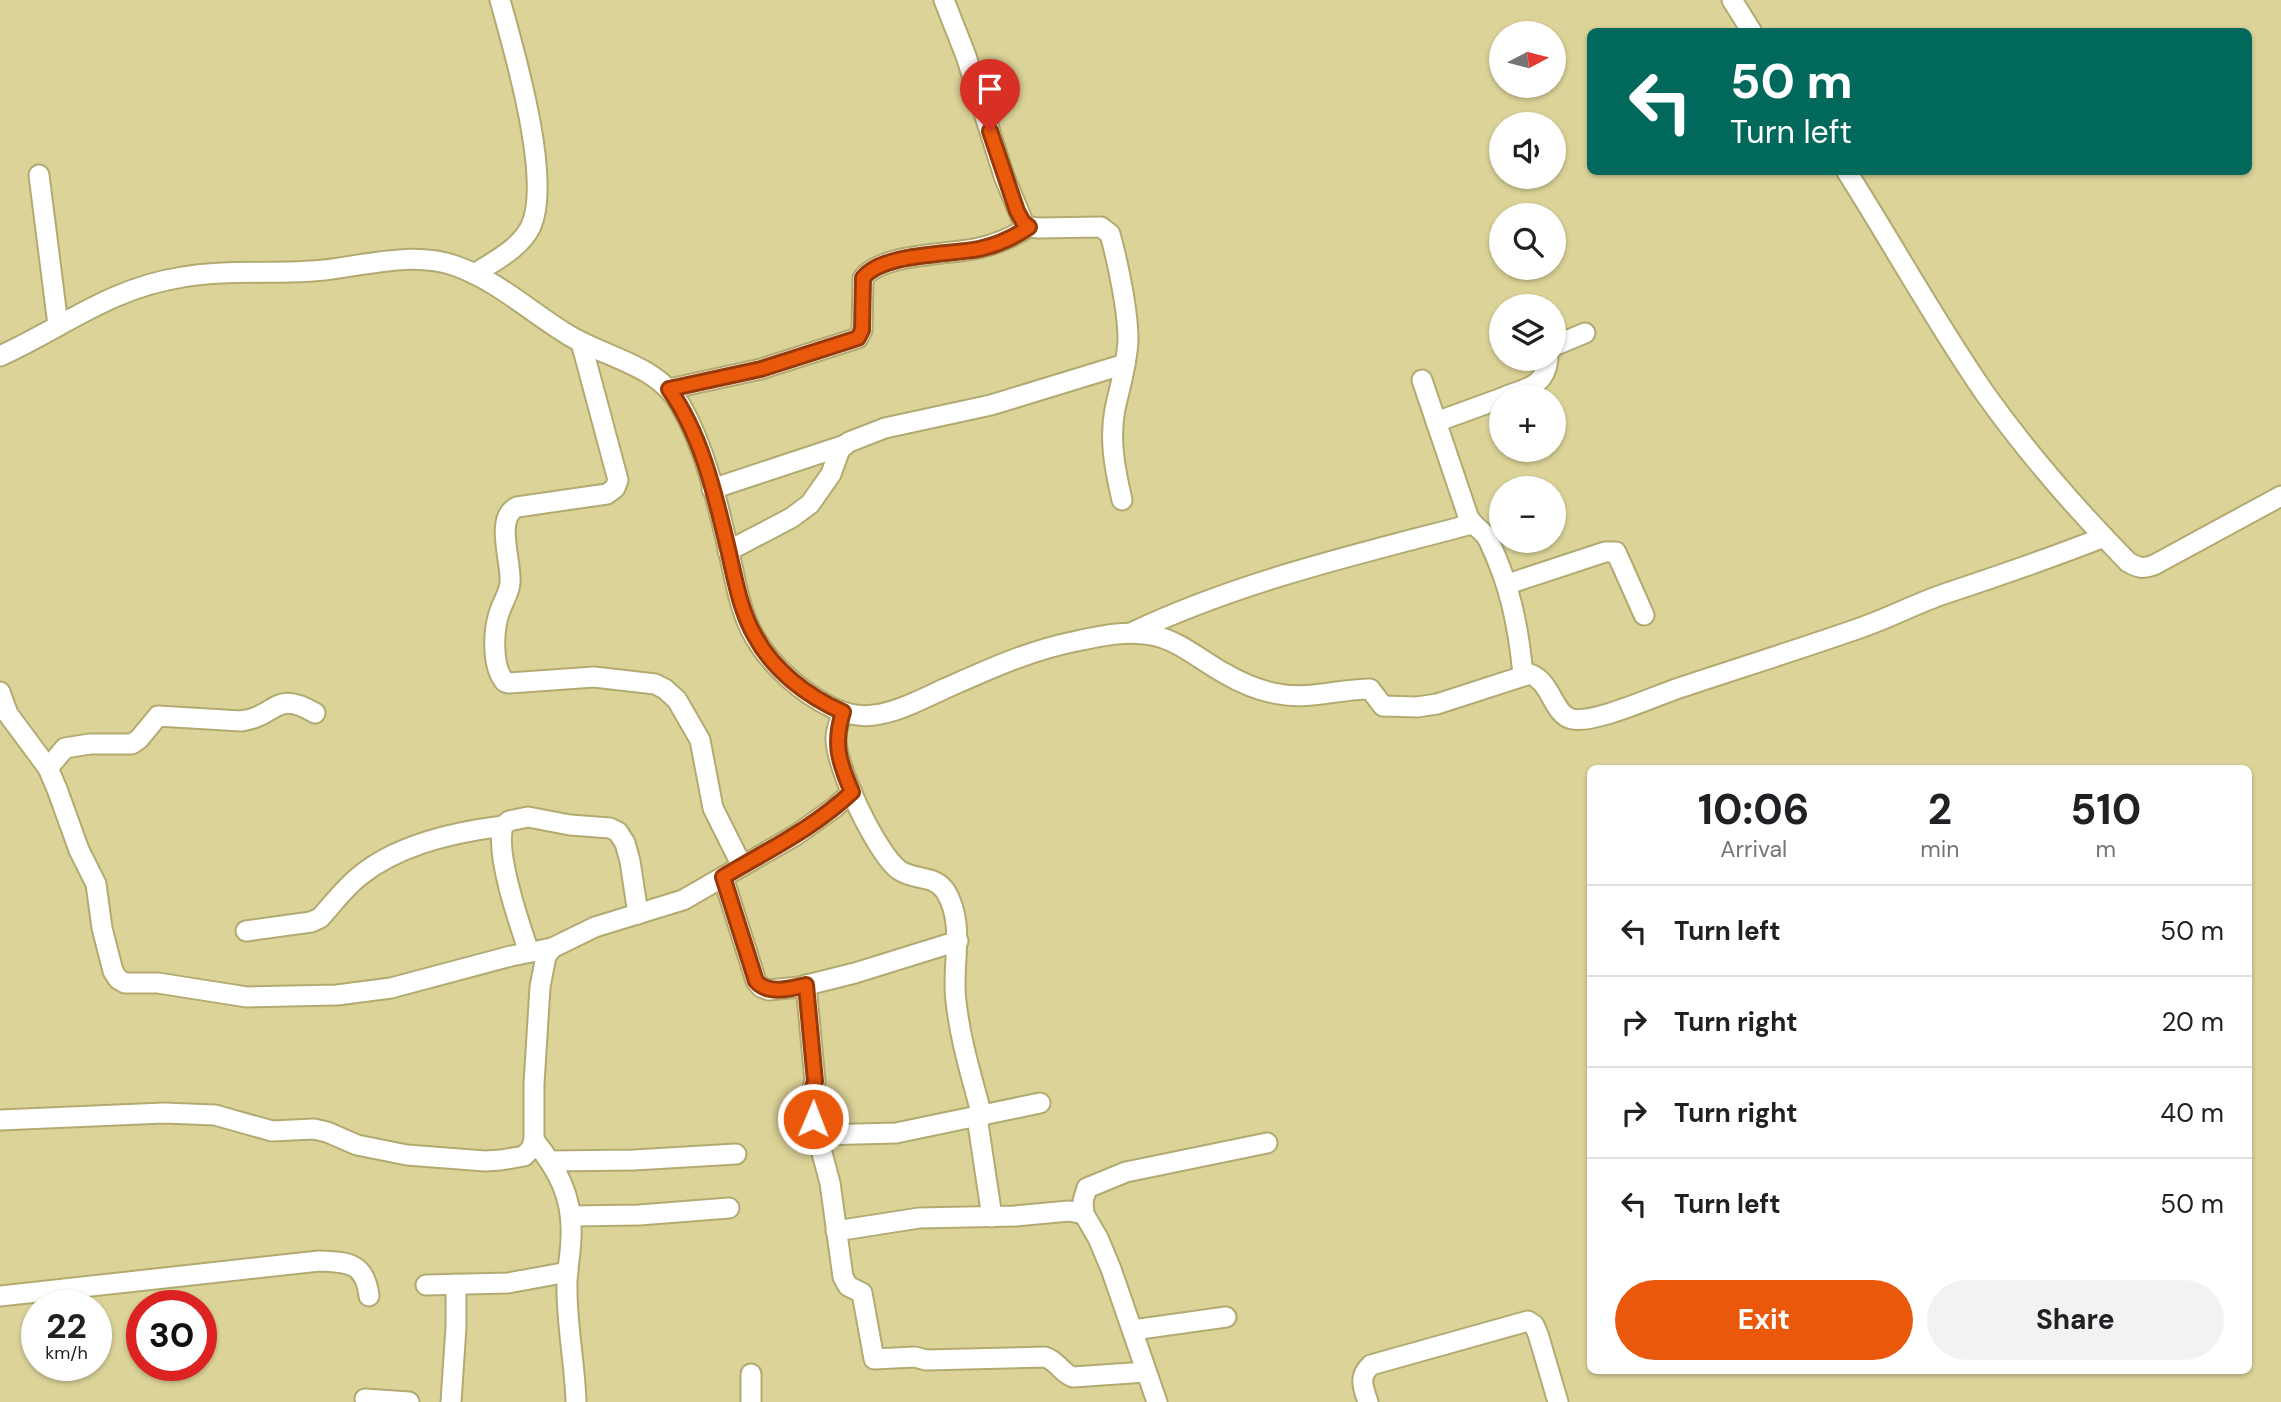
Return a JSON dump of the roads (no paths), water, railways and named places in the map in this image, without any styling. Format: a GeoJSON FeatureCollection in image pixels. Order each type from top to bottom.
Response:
{"type":"FeatureCollection","features":[{"type":"Feature","properties":{"kind":"street"},"geometry":{"type":"LineString","coordinates":[[474,274],[500,258],[518,242],[531,226],[536,198],[536,167],[531,132],[518,66],[500,0]]}},
{"type":"Feature","properties":{"kind":"street"},"geometry":{"type":"LineString","coordinates":[[944,0],[966,56],[1008,188],[1023,222],[1029,227]]}},
{"type":"Feature","properties":{"kind":"street"},"geometry":{"type":"LineString","coordinates":[[1732,0],[1750,28]]}},
{"type":"Feature","properties":{"kind":"street"},"geometry":{"type":"LineString","coordinates":[[39,175],[58,325]]}},
{"type":"Feature","properties":{"kind":"street"},"geometry":{"type":"LineString","coordinates":[[1849,175],[1912,280],[1986,394],[2041,466],[2128,562],[2137,568],[2145,568],[2281,496]]}},
{"type":"Feature","properties":{"kind":"street"},"geometry":{"type":"LineString","coordinates":[[669,389],[761,369],[858,338],[862,330],[863,278],[868,271],[893,262],[997,244],[1029,227],[1101,227],[1110,234],[1128,338],[1113,427],[1114,460],[1122,500]]}},
{"type":"Feature","properties":{"kind":"street"},"geometry":{"type":"LineString","coordinates":[[0,356],[99,303],[127,292],[182,277],[316,271],[411,260],[444,263],[474,274],[581,342],[645,371],[669,389],[693,432],[712,489],[745,615],[754,636],[766,654],[798,685],[828,706],[858,716],[893,711],[988,669],[1045,649],[1102,636],[1132,633],[1150,634],[1166,639],[1226,674],[1259,689],[1299,696],[1370,689],[1384,706],[1418,707],[1437,704],[1523,674],[1538,677],[1545,683],[1565,716],[1582,719],[1862,627],[1925,601],[2052,558],[2104,537]]}},
{"type":"Feature","properties":{"kind":"street"},"geometry":{"type":"LineString","coordinates":[[1566,341],[1585,333]]}},
{"type":"Feature","properties":{"kind":"street"},"geometry":{"type":"LineString","coordinates":[[581,342],[618,480],[615,488],[607,494],[517,507],[507,516],[510,587],[497,626],[499,673],[505,682],[509,683],[594,677],[655,684],[665,689],[677,700],[700,740],[713,808],[742,866]]}},
{"type":"Feature","properties":{"kind":"street"},"geometry":{"type":"LineString","coordinates":[[712,489],[845,445],[866,434],[991,405],[1125,364]]}},
{"type":"Feature","properties":{"kind":"street"},"geometry":{"type":"LineString","coordinates":[[1532,385],[1541,381],[1546,371]]}},
{"type":"Feature","properties":{"kind":"street"},"geometry":{"type":"LineString","coordinates":[[1422,380],[1472,524],[1488,539],[1508,584],[1517,621],[1523,674]]}},
{"type":"Feature","properties":{"kind":"street"},"geometry":{"type":"LineString","coordinates":[[1436,422],[1489,403]]}},
{"type":"Feature","properties":{"kind":"street"},"geometry":{"type":"LineString","coordinates":[[728,551],[791,518],[810,504],[821,490],[840,449],[845,445]]}},
{"type":"Feature","properties":{"kind":"street"},"geometry":{"type":"LineString","coordinates":[[1132,633],[1210,600],[1331,562],[1472,524]]}},
{"type":"Feature","properties":{"kind":"street"},"geometry":{"type":"LineString","coordinates":[[1508,584],[1605,552],[1616,552],[1644,615]]}},
{"type":"Feature","properties":{"kind":"street"},"geometry":{"type":"LineString","coordinates":[[0,692],[8,714],[47,768],[79,850],[96,884],[102,928],[113,971],[118,979],[125,983],[158,983],[247,997],[337,995],[391,988],[552,948],[579,933],[683,900],[818,820],[852,792]]}},
{"type":"Feature","properties":{"kind":"street"},"geometry":{"type":"LineString","coordinates":[[47,768],[65,748],[90,744],[132,744],[139,740],[158,716],[241,721],[253,719],[288,701],[315,713]]}},
{"type":"Feature","properties":{"kind":"street"},"geometry":{"type":"LineString","coordinates":[[843,712],[836,738],[844,774],[878,844],[892,864],[911,877],[932,879],[946,892],[954,911],[958,942],[954,967],[956,1005],[980,1116],[992,1217]]}},
{"type":"Feature","properties":{"kind":"street"},"geometry":{"type":"LineString","coordinates":[[246,931],[311,922],[320,918],[358,877],[382,861],[445,837],[503,826],[509,821],[527,817],[570,825],[610,828],[618,832],[625,843],[638,914]]}},
{"type":"Feature","properties":{"kind":"street"},"geometry":{"type":"LineString","coordinates":[[503,826],[501,843],[514,903],[529,952]]}},
{"type":"Feature","properties":{"kind":"street"},"geometry":{"type":"LineString","coordinates":[[723,877],[756,981],[769,990],[806,985],[855,973],[958,942]]}},
{"type":"Feature","properties":{"kind":"street"},"geometry":{"type":"LineString","coordinates":[[0,1120],[164,1113],[215,1115],[272,1131],[314,1129],[357,1145],[383,1151],[485,1161],[524,1156],[531,1149],[534,1140],[534,1084],[540,987],[546,956],[552,948]]}},
{"type":"Feature","properties":{"kind":"street"},"geometry":{"type":"LineString","coordinates":[[806,985],[815,1081],[810,1096],[810,1108],[830,1183],[843,1277],[848,1286],[862,1293],[871,1352],[877,1360],[911,1357],[926,1360],[1045,1357],[1052,1359],[1066,1374],[1073,1377],[1146,1372]]}},
{"type":"Feature","properties":{"kind":"street"},"geometry":{"type":"LineString","coordinates":[[819,1135],[896,1133],[1040,1103]]}},
{"type":"Feature","properties":{"kind":"street"},"geometry":{"type":"LineString","coordinates":[[534,1140],[564,1183],[570,1206],[572,1238],[567,1290],[576,1402]]}},
{"type":"Feature","properties":{"kind":"street"},"geometry":{"type":"LineString","coordinates":[[1157,1402],[1111,1269],[1084,1214],[1083,1201],[1087,1188],[1102,1180],[1164,1164],[1267,1143]]}},
{"type":"Feature","properties":{"kind":"street"},"geometry":{"type":"LineString","coordinates":[[551,1161],[634,1160],[736,1154]]}},
{"type":"Feature","properties":{"kind":"street"},"geometry":{"type":"LineString","coordinates":[[571,1216],[729,1208]]}},
{"type":"Feature","properties":{"kind":"street"},"geometry":{"type":"LineString","coordinates":[[836,1231],[919,1218],[992,1217],[1069,1211],[1084,1214]]}},
{"type":"Feature","properties":{"kind":"street"},"geometry":{"type":"LineString","coordinates":[[0,1296],[319,1261],[344,1262],[355,1266],[363,1273],[369,1296]]}},
{"type":"Feature","properties":{"kind":"street"},"geometry":{"type":"LineString","coordinates":[[426,1285],[509,1283],[568,1272]]}},
{"type":"Feature","properties":{"kind":"street"},"geometry":{"type":"LineString","coordinates":[[451,1402],[457,1327],[456,1284]]}},
{"type":"Feature","properties":{"kind":"street"},"geometry":{"type":"LineString","coordinates":[[1133,1330],[1226,1317]]}},
{"type":"Feature","properties":{"kind":"street"},"geometry":{"type":"LineString","coordinates":[[1368,1402],[1362,1382],[1363,1372],[1371,1365],[1528,1321],[1534,1325],[1538,1334],[1558,1402]]}},
{"type":"Feature","properties":{"kind":"street"},"geometry":{"type":"LineString","coordinates":[[751,1374],[751,1402]]}},
{"type":"Feature","properties":{"kind":"street"},"geometry":{"type":"LineString","coordinates":[[365,1399],[409,1402]]}}]}
